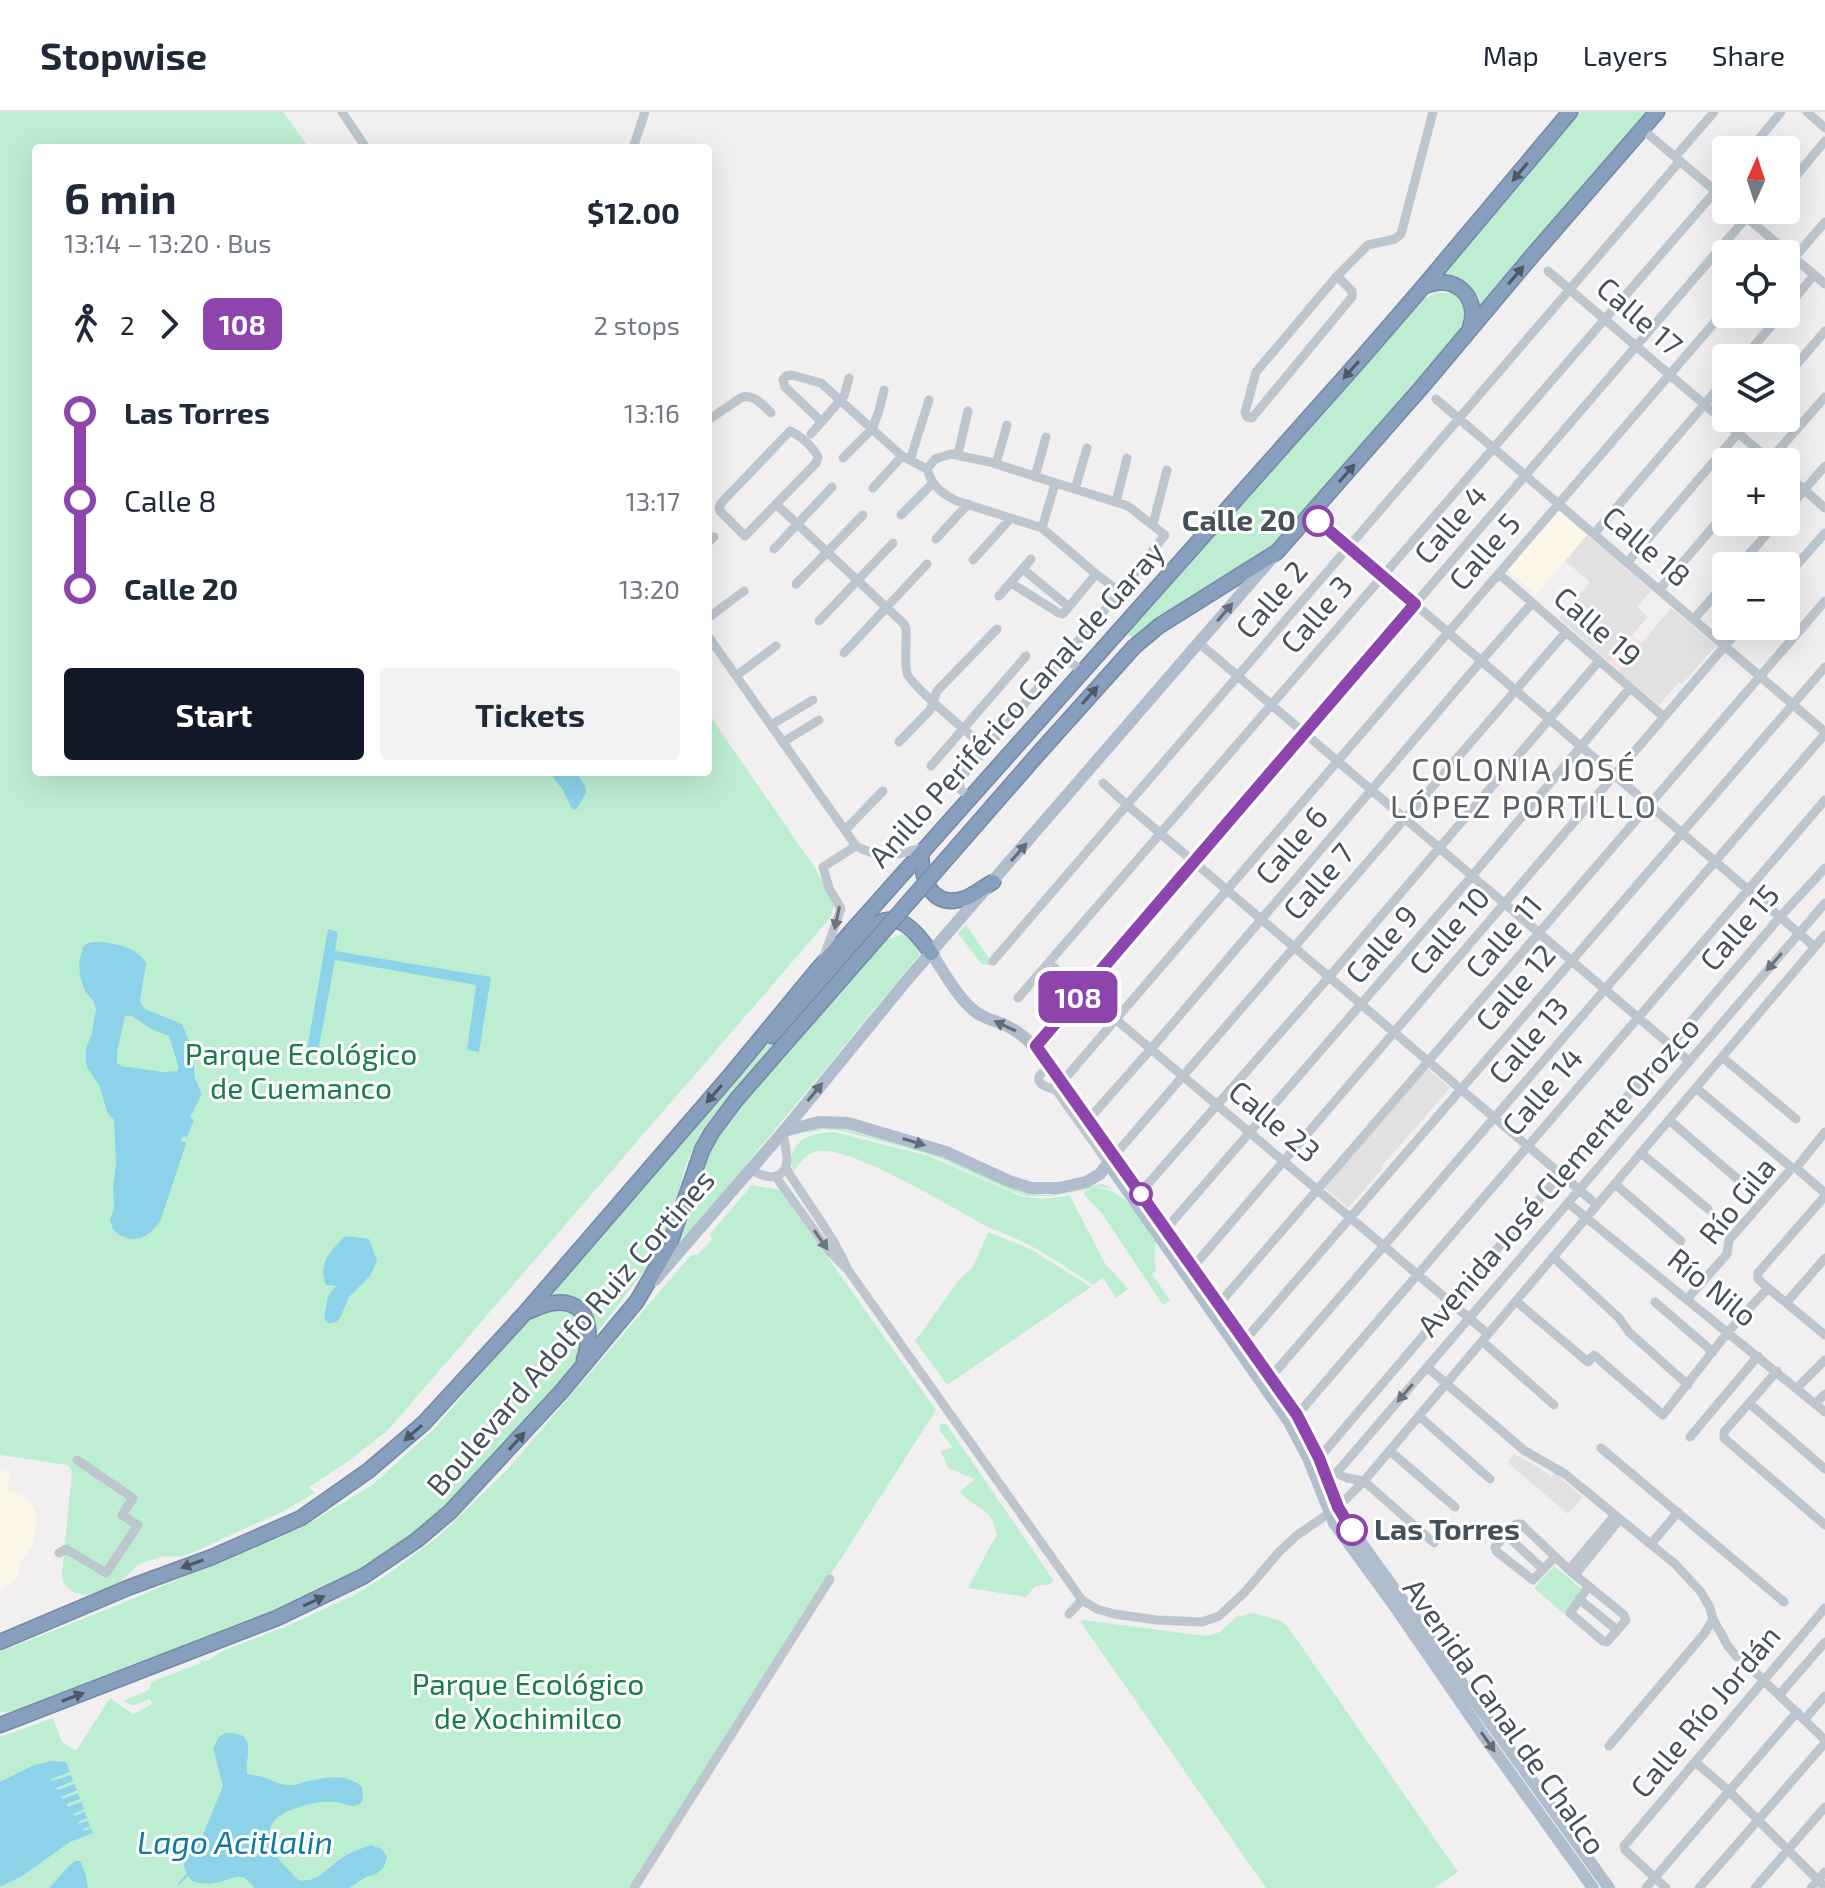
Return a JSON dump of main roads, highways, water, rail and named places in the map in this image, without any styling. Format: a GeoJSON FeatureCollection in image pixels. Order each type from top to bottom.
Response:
{"type":"FeatureCollection","features":[{"type":"Feature","properties":{"kind":"highway","name":"Anillo Periférico Canal de Garay"},"geometry":{"type":"LineString","coordinates":[[818,969],[1423,287],[1570,112]]}},
{"type":"Feature","properties":{"kind":"highway"},"geometry":{"type":"LineString","coordinates":[[637,1301],[669,1246],[707,1141],[736,1100],[1134,647],[1159,626],[1277,552],[1657,112]]}},
{"type":"Feature","properties":{"kind":"highway"},"geometry":{"type":"LineString","coordinates":[[1423,287],[1434,282],[1445,282],[1465,293],[1471,302],[1473,314],[1466,335]]}},
{"type":"Feature","properties":{"kind":"highway"},"geometry":{"type":"LineString","coordinates":[[924,850],[922,873],[929,890],[937,896],[957,900],[993,882]]}},
{"type":"Feature","properties":{"kind":"highway"},"geometry":{"type":"LineString","coordinates":[[733,1072],[795,1015],[863,933],[874,924],[895,921],[907,925],[931,953]]}},
{"type":"Feature","properties":{"kind":"highway","name":"Boulevard Adolfo Ruiz Cortines"},"geometry":{"type":"LineString","coordinates":[[0,1642],[301,1518],[368,1471],[424,1423],[524,1314],[818,969]]}},
{"type":"Feature","properties":{"kind":"highway","name":"Boulevard Adolfo Ruiz Cortines"},"geometry":{"type":"LineString","coordinates":[[0,1725],[277,1618],[364,1576],[417,1540],[450,1512],[507,1453],[637,1301]]}},
{"type":"Feature","properties":{"kind":"highway"},"geometry":{"type":"LineString","coordinates":[[524,1314],[545,1303],[568,1303],[577,1307],[588,1322],[589,1330],[589,1344],[581,1368]]}},
{"type":"Feature","properties":{"kind":"main road"},"geometry":{"type":"LineString","coordinates":[[931,953],[1277,552]]}},
{"type":"Feature","properties":{"kind":"main road","name":"Avenida Canal de Chalco"},"geometry":{"type":"LineString","coordinates":[[931,953],[965,1003],[981,1016],[1003,1024],[1036,1046],[1088,1120],[1125,1190],[1289,1422],[1334,1510],[1352,1530],[1609,1888]]}},
{"type":"Feature","properties":{"kind":"main road","name":"Boulevard Adolfo Ruiz Cortines"},"geometry":{"type":"LineString","coordinates":[[637,1301],[931,953]]}},
{"type":"Feature","properties":{"kind":"main road"},"geometry":{"type":"LineString","coordinates":[[783,1131],[819,1122],[848,1123],[946,1152],[1020,1185],[1043,1189],[1089,1180],[1100,1174],[1111,1160]]}},
{"type":"Feature","properties":{"kind":"main road","name":"Avenida Canal de Chalco"},"geometry":{"type":"LineString","coordinates":[[1111,1160],[1140,1193],[1297,1415],[1332,1476],[1334,1523],[1593,1888]]}},
{"type":"Feature","properties":{"kind":"main road"},"geometry":{"type":"LineString","coordinates":[[1089,1180],[1112,1183],[1125,1190]]}},
{"type":"Feature","properties":{"kind":"water"},"geometry":{"type":"Polygon","coordinates":[[[552,776],[579,776],[586,793],[576,810],[572,809],[552,776]]]}},
{"type":"Feature","properties":{"kind":"water"},"geometry":{"type":"Polygon","coordinates":[[[328,929],[338,932],[335,951],[491,977],[479,1052],[467,1050],[476,985],[335,960],[318,1052],[307,1050],[328,929]]]}},
{"type":"Feature","properties":{"kind":"water"},"geometry":{"type":"Polygon","coordinates":[[[102,942],[131,949],[146,963],[140,1002],[145,1009],[182,1024],[192,1048],[195,1078],[202,1094],[190,1117],[194,1120],[187,1137],[182,1137],[181,1141],[186,1144],[160,1222],[141,1238],[130,1239],[119,1235],[110,1220],[114,1208],[116,1164],[114,1120],[107,1112],[100,1087],[86,1062],[86,1048],[96,1009],[80,976],[79,962],[83,947],[88,943],[102,942]],[[125,1016],[117,1063],[163,1072],[178,1071],[169,1036],[151,1029],[132,1016],[125,1016]]]}},
{"type":"Feature","properties":{"kind":"water"},"geometry":{"type":"Polygon","coordinates":[[[345,1236],[369,1239],[377,1261],[370,1276],[349,1297],[340,1318],[328,1323],[324,1318],[328,1296],[336,1286],[326,1285],[324,1264],[345,1236]]]}},
{"type":"Feature","properties":{"kind":"water","name":"Lago Acitlalin"},"geometry":{"type":"Polygon","coordinates":[[[225,1733],[236,1733],[246,1740],[247,1774],[292,1785],[335,1777],[349,1779],[362,1787],[363,1799],[358,1805],[330,1801],[305,1805],[282,1814],[271,1826],[269,1835],[274,1851],[298,1880],[318,1877],[345,1856],[371,1845],[382,1849],[387,1857],[384,1867],[349,1888],[254,1888],[242,1877],[212,1884],[192,1881],[186,1872],[185,1854],[189,1845],[202,1837],[223,1786],[213,1748],[225,1733]]]}},
{"type":"Feature","properties":{"kind":"water"},"geometry":{"type":"Polygon","coordinates":[[[66,1762],[70,1772],[51,1779],[71,1775],[73,1781],[56,1788],[74,1784],[77,1790],[61,1797],[63,1799],[78,1793],[80,1799],[67,1804],[68,1807],[81,1802],[84,1809],[73,1814],[85,1812],[87,1818],[78,1822],[88,1821],[90,1826],[83,1829],[91,1828],[93,1833],[70,1842],[22,1876],[0,1887],[0,1782],[34,1765],[66,1762]]]}},
{"type":"Feature","properties":{"kind":"water"},"geometry":{"type":"Polygon","coordinates":[[[80,1861],[88,1888],[49,1888],[68,1867],[80,1861]]]}},
{"type":"Feature","properties":{"kind":"waterway"},"geometry":{"type":"LineString","coordinates":[[179,1884],[187,1875]]}},
{"type":"Feature","properties":{"kind":"place","name":"Calle 20"},"geometry":{"type":"Point","coordinates":[1318,521]}},
{"type":"Feature","properties":{"kind":"place","name":"Las Torres"},"geometry":{"type":"Point","coordinates":[1352,1530]}},
{"type":"Feature","properties":{"kind":"district","name":"COLONIA JOSÉ LÓPEZ PORTILLO"},"geometry":{"type":"Point","coordinates":[1524,788]}},
{"type":"Feature","properties":{"kind":"park label","name":"Parque Ecológico de Cuemanco"},"geometry":{"type":"Point","coordinates":[301,1072]}},
{"type":"Feature","properties":{"kind":"park label","name":"Parque Ecológico de Xochimilco"},"geometry":{"type":"Point","coordinates":[528,1702]}}]}
